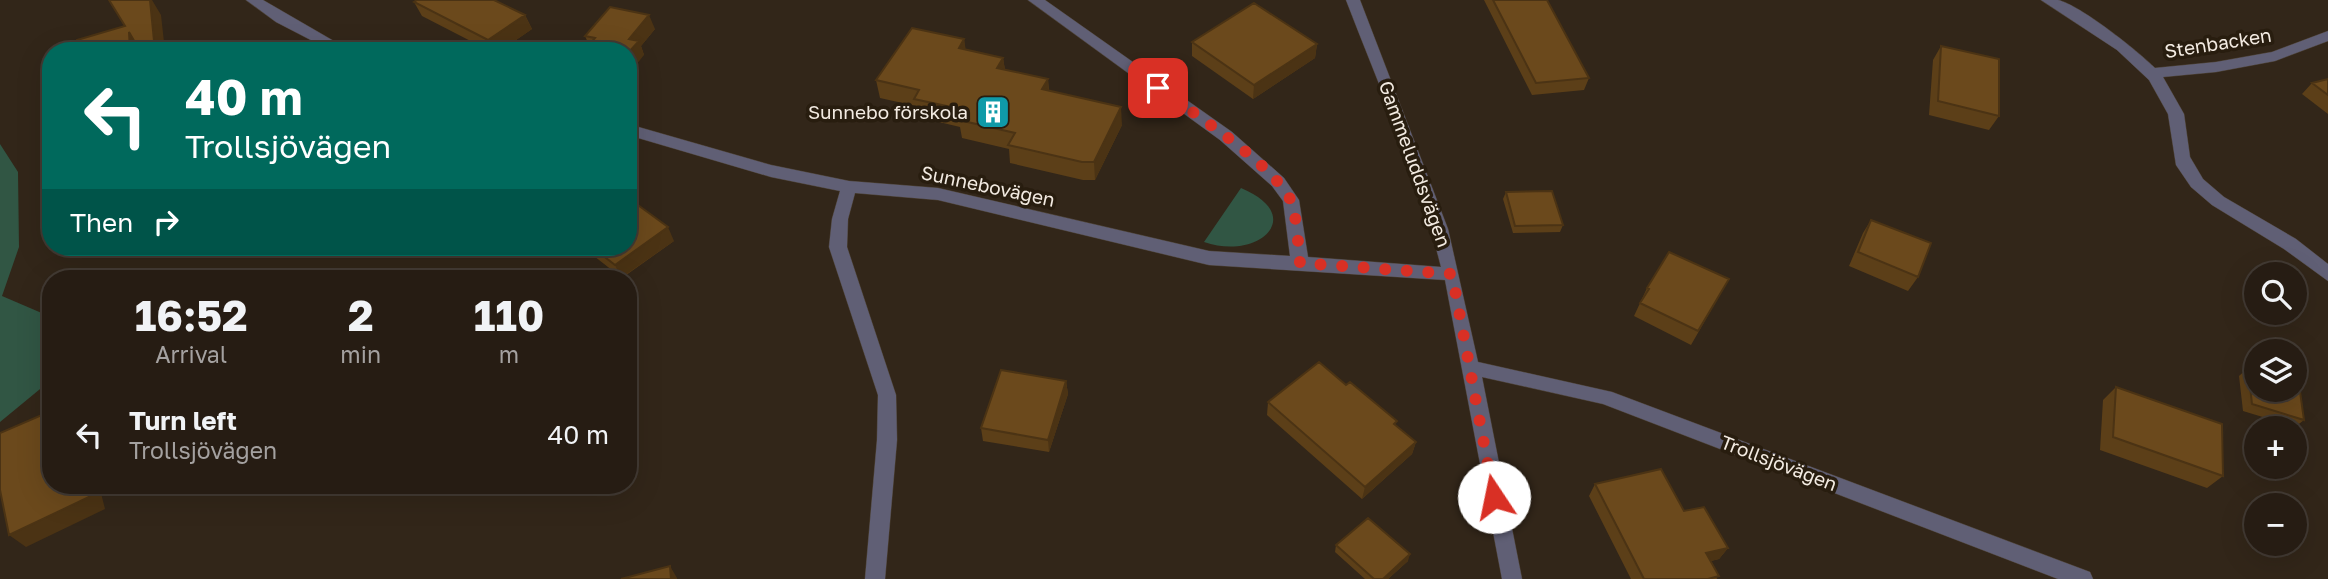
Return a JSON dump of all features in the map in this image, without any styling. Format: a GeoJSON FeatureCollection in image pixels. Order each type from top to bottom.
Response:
{"type":"FeatureCollection","features":[{"type":"Feature","properties":{"kind":"street"},"geometry":{"type":"LineString","coordinates":[[253,0],[281,19],[326,42]]}},
{"type":"Feature","properties":{"kind":"street"},"geometry":{"type":"LineString","coordinates":[[1035,0],[1226,136],[1278,182],[1291,200],[1300,263],[1452,274]]}},
{"type":"Feature","properties":{"kind":"street","name":"Gammeluddsvägen"},"geometry":{"type":"LineString","coordinates":[[1353,0],[1440,229],[1452,274],[1512,579]]}},
{"type":"Feature","properties":{"kind":"street"},"geometry":{"type":"LineString","coordinates":[[2048,0],[2132,54],[2152,73],[2178,118],[2180,159],[2195,182],[2220,203],[2293,246],[2328,274]]}},
{"type":"Feature","properties":{"kind":"street","name":"Stenbacken"},"geometry":{"type":"LineString","coordinates":[[2152,73],[2274,56],[2328,36]]}},
{"type":"Feature","properties":{"kind":"street","name":"Sunnebovägen"},"geometry":{"type":"LineString","coordinates":[[637,131],[771,171],[849,187],[938,194],[1209,258],[1300,263]]}},
{"type":"Feature","properties":{"kind":"street"},"geometry":{"type":"LineString","coordinates":[[849,187],[840,219],[838,247],[887,395],[887,440],[875,579]]}},
{"type":"Feature","properties":{"kind":"street","name":"Trollsjövägen"},"geometry":{"type":"LineString","coordinates":[[1469,367],[1605,397],[2083,579]]}},
{"type":"Feature","properties":{"kind":"green space"},"geometry":{"type":"Polygon","coordinates":[[[0,144],[18,172],[19,247],[2,296],[42,313],[42,387],[0,422],[0,144]]]}},
{"type":"Feature","properties":{"kind":"green space"},"geometry":{"type":"Polygon","coordinates":[[[1241,188],[1261,199],[1271,211],[1273,222],[1268,233],[1257,241],[1242,246],[1204,242],[1241,188]]]}},
{"type":"Feature","properties":{"kind":"building"},"geometry":{"type":"Polygon","coordinates":[[[109,0],[150,0],[154,42],[135,42],[129,32],[130,42],[77,42],[77,40],[125,26],[109,0]]]}},
{"type":"Feature","properties":{"kind":"building"},"geometry":{"type":"Polygon","coordinates":[[[494,0],[525,15],[488,40],[414,2],[494,0]]]}},
{"type":"Feature","properties":{"kind":"building"},"geometry":{"type":"Polygon","coordinates":[[[1493,0],[1547,0],[1589,78],[1536,83],[1493,0]]]}},
{"type":"Feature","properties":{"kind":"building"},"geometry":{"type":"Polygon","coordinates":[[[1254,3],[1317,44],[1254,85],[1192,42],[1254,3]]]}},
{"type":"Feature","properties":{"kind":"building"},"geometry":{"type":"Polygon","coordinates":[[[610,7],[649,15],[629,39],[639,41],[637,43],[592,42],[595,38],[585,36],[610,7]]]}},
{"type":"Feature","properties":{"kind":"building","name":"Sunnebo förskola"},"geometry":{"type":"Polygon","coordinates":[[[912,28],[964,39],[959,48],[1003,58],[997,68],[1048,79],[1042,89],[1121,107],[1094,162],[1082,162],[1008,145],[1015,133],[959,120],[965,110],[914,99],[919,90],[876,80],[912,28]]]}},
{"type":"Feature","properties":{"kind":"building"},"geometry":{"type":"Polygon","coordinates":[[[1941,46],[1999,59],[1999,116],[1938,101],[1941,46]]]}},
{"type":"Feature","properties":{"kind":"building"},"geometry":{"type":"Polygon","coordinates":[[[2328,79],[2328,95],[2312,83],[2328,79]]]}},
{"type":"Feature","properties":{"kind":"building"},"geometry":{"type":"Polygon","coordinates":[[[1552,191],[1563,225],[1515,226],[1506,192],[1552,191]]]}},
{"type":"Feature","properties":{"kind":"building"},"geometry":{"type":"Polygon","coordinates":[[[637,204],[668,227],[637,249],[637,204]]]}},
{"type":"Feature","properties":{"kind":"building"},"geometry":{"type":"Polygon","coordinates":[[[1871,220],[1931,243],[1918,277],[1858,252],[1871,220]]]}},
{"type":"Feature","properties":{"kind":"building"},"geometry":{"type":"Polygon","coordinates":[[[1669,252],[1729,279],[1698,331],[1640,303],[1669,252]]]}},
{"type":"Feature","properties":{"kind":"building"},"geometry":{"type":"Polygon","coordinates":[[[604,256],[628,256],[615,265],[604,256]]]}},
{"type":"Feature","properties":{"kind":"building"},"geometry":{"type":"Polygon","coordinates":[[[1319,362],[1346,385],[1350,382],[1397,421],[1394,424],[1416,442],[1365,487],[1268,402],[1319,362]]]}},
{"type":"Feature","properties":{"kind":"building"},"geometry":{"type":"Polygon","coordinates":[[[1001,370],[1066,381],[1048,440],[981,428],[1001,370]]]}},
{"type":"Feature","properties":{"kind":"building"},"geometry":{"type":"Polygon","coordinates":[[[2116,387],[2222,424],[2223,476],[2113,437],[2116,387]]]}},
{"type":"Feature","properties":{"kind":"building"},"geometry":{"type":"Polygon","coordinates":[[[2302,402],[2303,416],[2291,416],[2252,404],[2302,402]]]}},
{"type":"Feature","properties":{"kind":"building"},"geometry":{"type":"Polygon","coordinates":[[[42,415],[42,494],[88,494],[89,497],[9,535],[0,490],[0,433],[42,415]]]}},
{"type":"Feature","properties":{"kind":"building"},"geometry":{"type":"Polygon","coordinates":[[[1661,469],[1684,511],[1704,507],[1728,548],[1706,553],[1719,576],[1708,579],[1644,579],[1595,484],[1661,469]]]}},
{"type":"Feature","properties":{"kind":"building"},"geometry":{"type":"Polygon","coordinates":[[[1368,518],[1410,554],[1383,579],[1374,579],[1336,545],[1368,518]]]}},
{"type":"Feature","properties":{"kind":"building"},"geometry":{"type":"Polygon","coordinates":[[[670,566],[671,579],[621,579],[670,566]]]}},
{"type":"Feature","properties":{"kind":"place","name":"Sunnebo förskola"},"geometry":{"type":"Point","coordinates":[993,112]}},
{"type":"Feature","properties":{"kind":"route"},"geometry":{"type":"LineString","coordinates":[[1158,88],[1226,136],[1278,182],[1291,200],[1300,263],[1452,274],[1494,497]]}}]}
